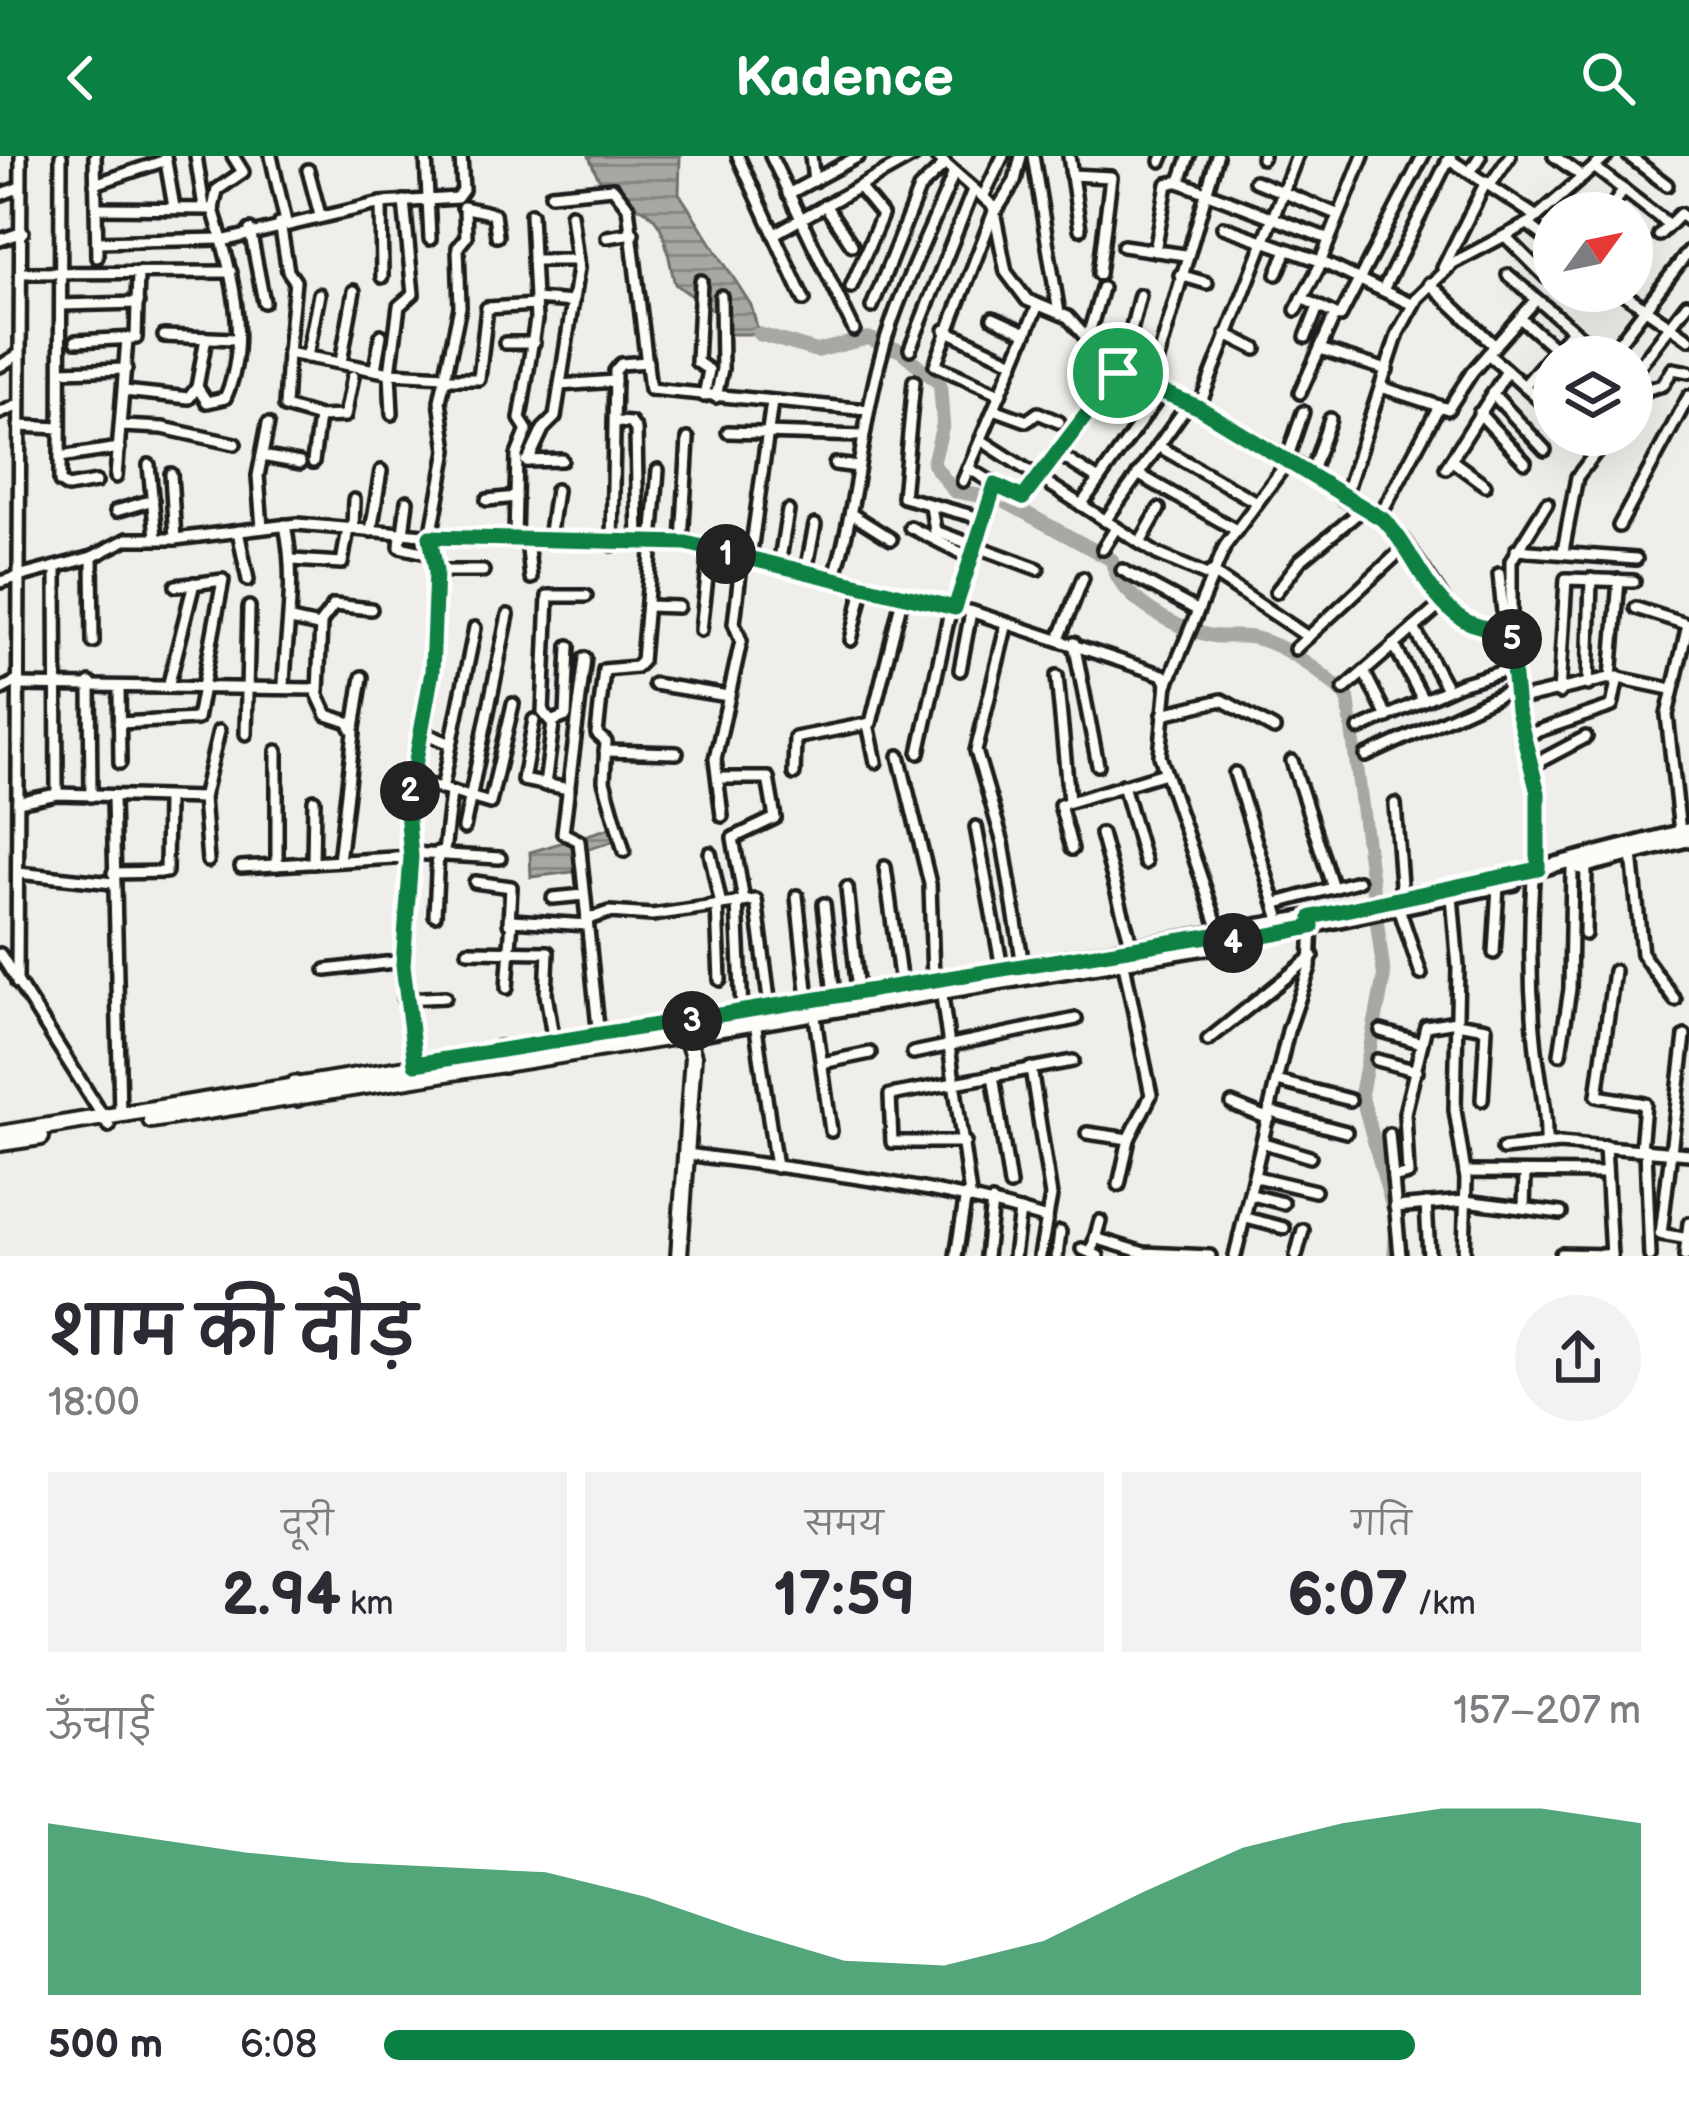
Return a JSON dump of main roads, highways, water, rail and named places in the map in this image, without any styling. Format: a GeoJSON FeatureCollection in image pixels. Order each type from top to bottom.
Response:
{"type":"FeatureCollection","features":[{"type":"Feature","properties":{"kind":"main road"},"geometry":{"type":"LineString","coordinates":[[1395,904],[1579,867],[1686,834]]}},
{"type":"Feature","properties":{"kind":"main road"},"geometry":{"type":"LineString","coordinates":[[812,1003],[834,994],[1160,949],[1312,922],[1535,874],[1686,834]]}},
{"type":"Feature","properties":{"kind":"main road"},"geometry":{"type":"LineString","coordinates":[[1222,939],[1281,922],[1312,922]]}},
{"type":"Feature","properties":{"kind":"main road"},"geometry":{"type":"LineString","coordinates":[[0,1134],[684,1029],[812,1003],[1126,952]]}},
{"type":"Feature","properties":{"kind":"main road"},"geometry":{"type":"LineString","coordinates":[[502,1057],[554,1043],[684,1029]]}},
{"type":"Feature","properties":{"kind":"main road"},"geometry":{"type":"LineString","coordinates":[[679,1256],[693,1056],[684,1029]]}},
{"type":"Feature","properties":{"kind":"main road"},"geometry":{"type":"LineString","coordinates":[[0,1143],[112,1120]]}},
{"type":"Feature","properties":{"kind":"waterway"},"geometry":{"type":"LineString","coordinates":[[759,334],[817,351],[868,338],[901,351],[940,384],[943,424],[933,464],[954,491],[1002,500],[1112,560],[1124,586],[1163,618],[1208,635],[1249,637],[1280,647],[1348,698],[1384,976],[1361,1094],[1397,1224],[1394,1256]]}}]}
